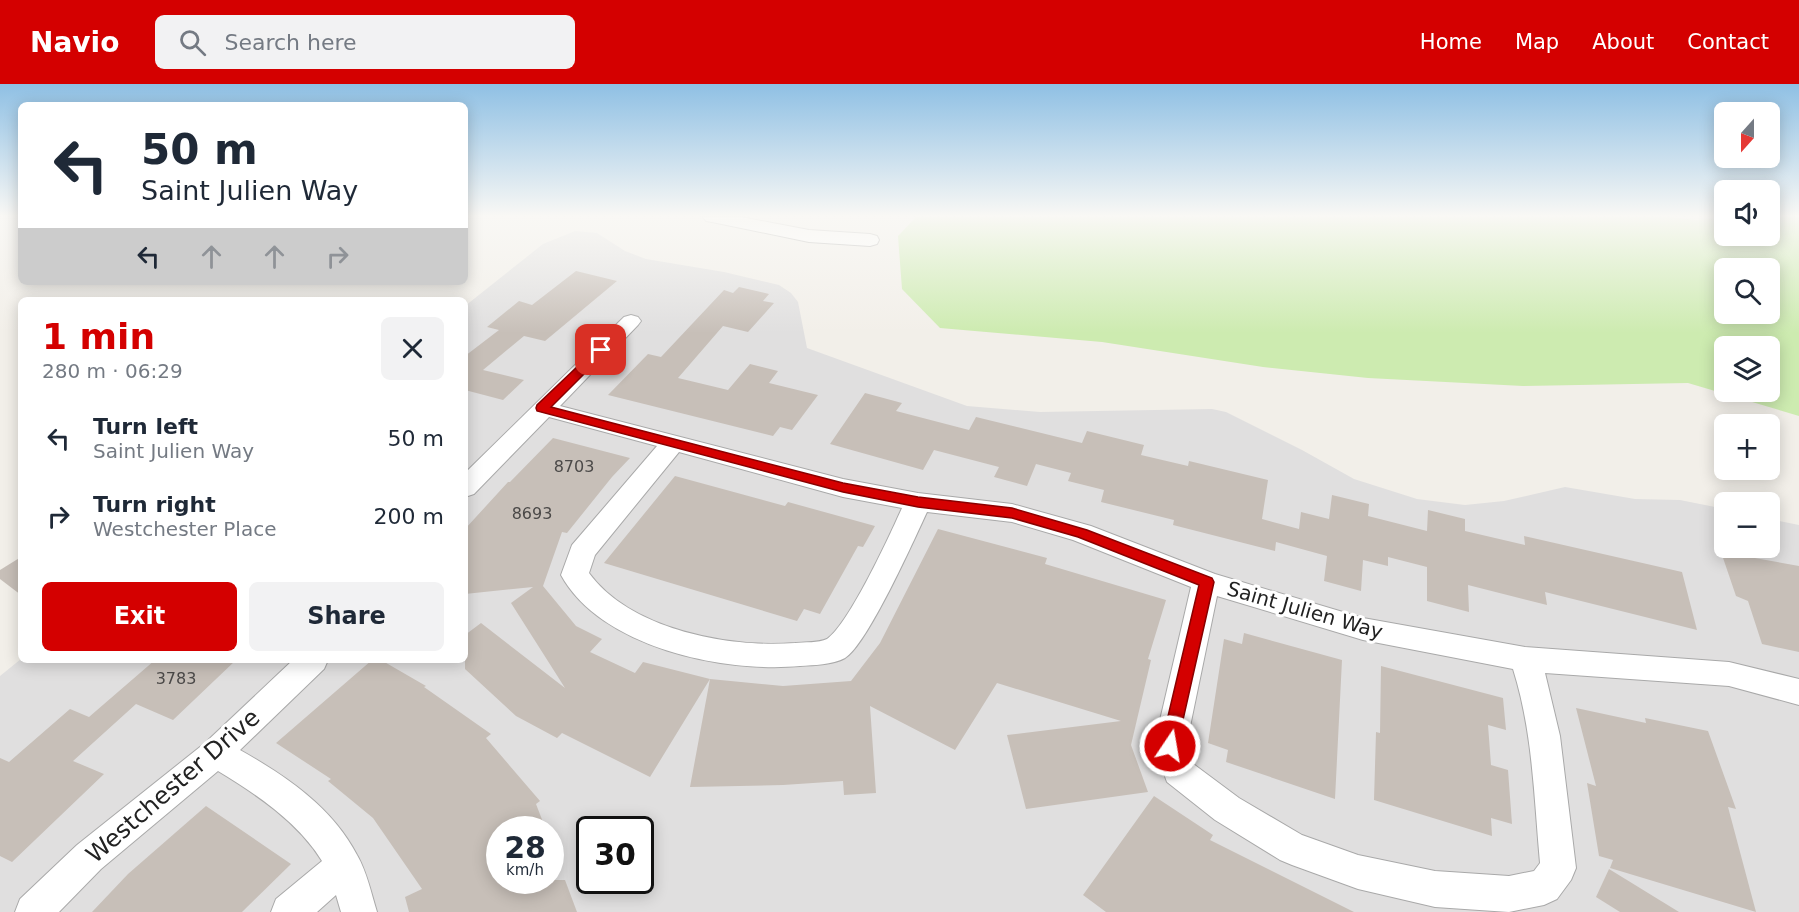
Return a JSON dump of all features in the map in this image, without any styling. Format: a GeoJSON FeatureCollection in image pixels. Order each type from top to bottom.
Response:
{"type":"FeatureCollection","features":[{"type":"Feature","properties":{"kind":"street"},"geometry":{"type":"LineString","coordinates":[[468,485],[631,321]]}},
{"type":"Feature","properties":{"kind":"street","name":"Saint Julien Way"},"geometry":{"type":"LineString","coordinates":[[542,408],[843,488],[918,502],[1012,513],[1082,533],[1207,582],[1363,629],[1526,659],[1729,674],[1799,692]]}},
{"type":"Feature","properties":{"kind":"street"},"geometry":{"type":"LineString","coordinates":[[673,443],[582,552],[575,575],[589,594],[620,616],[656,633],[702,648],[741,655],[786,657],[835,649],[852,631],[918,502]]}},
{"type":"Feature","properties":{"kind":"street"},"geometry":{"type":"LineString","coordinates":[[1207,582],[1170,746],[1179,772],[1227,809],[1292,848],[1358,872],[1435,889],[1509,894],[1544,887],[1558,868],[1542,727],[1526,659]]}},
{"type":"Feature","properties":{"kind":"street","name":"Westchester Drive"},"geometry":{"type":"LineString","coordinates":[[33,912],[97,850],[216,753],[310,663]]}},
{"type":"Feature","properties":{"kind":"street"},"geometry":{"type":"LineString","coordinates":[[216,753],[290,801],[323,832],[344,865],[359,912]]}},
{"type":"Feature","properties":{"kind":"street"},"geometry":{"type":"LineString","coordinates":[[289,912],[344,865]]}},
{"type":"Feature","properties":{"kind":"shaded area"},"geometry":{"type":"Polygon","coordinates":[[[528,256],[637,256],[779,285],[791,293],[798,302],[807,348],[967,406],[1040,412],[1212,409],[1226,412],[1354,479],[1417,499],[1465,505],[1504,501],[1565,487],[1635,499],[1680,500],[1714,507],[1714,558],[1780,558],[1780,521],[1799,525],[1799,912],[0,912],[0,676],[18,661],[468,663],[468,304],[528,256]]]}},
{"type":"Feature","properties":{"kind":"green space"},"geometry":{"type":"Polygon","coordinates":[[[899,256],[1799,256],[1799,416],[1752,402],[1780,402],[1780,336],[1714,336],[1714,391],[1688,383],[1523,386],[1368,378],[1263,367],[1102,342],[940,328],[902,289],[899,256]]]}},
{"type":"Feature","properties":{"kind":"building"},"geometry":{"type":"Polygon","coordinates":[[[576,271],[617,281],[545,341],[524,336],[483,370],[524,380],[503,400],[468,391],[468,354],[499,330],[487,327],[519,301],[532,305],[576,271]]]}},
{"type":"Feature","properties":{"kind":"building"},"geometry":{"type":"Polygon","coordinates":[[[739,287],[769,294],[763,301],[774,303],[748,332],[723,326],[678,378],[728,390],[750,364],[778,371],[769,383],[818,395],[792,430],[780,427],[773,436],[608,395],[648,354],[661,357],[724,290],[733,293],[739,287]]]}},
{"type":"Feature","properties":{"kind":"building"},"geometry":{"type":"Polygon","coordinates":[[[865,393],[902,403],[896,411],[969,430],[976,417],[1082,443],[1087,431],[1144,445],[1141,455],[1188,466],[1189,461],[1268,480],[1262,519],[1299,529],[1301,512],[1329,519],[1332,495],[1369,504],[1368,516],[1427,531],[1428,510],[1465,519],[1465,531],[1525,545],[1524,536],[1682,572],[1697,630],[1545,592],[1547,605],[1468,585],[1469,612],[1427,601],[1427,567],[1388,557],[1388,566],[1363,560],[1361,591],[1324,581],[1327,556],[1276,542],[1275,551],[1173,525],[1174,520],[1101,502],[1104,490],[1068,481],[1071,473],[1036,464],[1027,486],[994,477],[999,467],[934,450],[923,470],[830,444],[865,393]]]}},
{"type":"Feature","properties":{"kind":"building"},"geometry":{"type":"Polygon","coordinates":[[[553,438],[630,458],[567,533],[562,532],[543,586],[576,626],[602,639],[590,652],[635,673],[643,662],[710,679],[650,777],[562,733],[557,738],[516,716],[465,669],[465,663],[468,663],[468,633],[481,623],[565,688],[511,603],[533,587],[468,594],[468,526],[553,438]]]}},
{"type":"Feature","properties":{"kind":"building"},"geometry":{"type":"Polygon","coordinates":[[[675,476],[785,506],[788,502],[875,526],[863,547],[858,546],[820,614],[804,609],[797,621],[604,563],[675,476]]]}},
{"type":"Feature","properties":{"kind":"building"},"geometry":{"type":"Polygon","coordinates":[[[938,529],[1047,558],[1045,564],[1166,600],[1148,659],[1151,660],[1131,745],[1148,792],[1026,809],[1007,735],[1121,721],[997,683],[955,750],[870,706],[876,793],[844,795],[843,781],[690,787],[710,679],[783,686],[851,681],[880,643],[938,529]]]}},
{"type":"Feature","properties":{"kind":"building"},"geometry":{"type":"Polygon","coordinates":[[[1723,558],[1754,558],[1799,566],[1799,652],[1762,644],[1748,601],[1736,596],[1723,558]]]}},
{"type":"Feature","properties":{"kind":"building"},"geometry":{"type":"Polygon","coordinates":[[[18,559],[18,593],[0,579],[0,570],[18,559]]]}},
{"type":"Feature","properties":{"kind":"building"},"geometry":{"type":"Polygon","coordinates":[[[1244,633],[1342,660],[1335,799],[1226,762],[1228,750],[1208,743],[1224,639],[1242,644],[1244,633]]]}},
{"type":"Feature","properties":{"kind":"building"},"geometry":{"type":"Polygon","coordinates":[[[152,663],[233,663],[173,720],[136,704],[73,761],[104,774],[12,862],[0,856],[0,758],[9,762],[70,709],[89,717],[152,663]]]}},
{"type":"Feature","properties":{"kind":"building"},"geometry":{"type":"Polygon","coordinates":[[[369,663],[386,663],[426,686],[424,687],[491,734],[486,738],[540,801],[536,804],[541,816],[486,816],[486,894],[564,894],[565,880],[577,912],[409,912],[405,897],[422,889],[373,818],[328,781],[331,779],[276,743],[369,663]]]}},
{"type":"Feature","properties":{"kind":"building"},"geometry":{"type":"Polygon","coordinates":[[[1381,666],[1503,698],[1506,730],[1488,725],[1491,765],[1508,770],[1512,824],[1491,818],[1492,836],[1374,800],[1376,732],[1380,733],[1381,666]]]}},
{"type":"Feature","properties":{"kind":"building"},"geometry":{"type":"Polygon","coordinates":[[[1576,708],[1646,723],[1645,718],[1708,731],[1736,809],[1728,807],[1756,912],[1610,868],[1613,860],[1599,856],[1587,783],[1596,786],[1576,708]]]}},
{"type":"Feature","properties":{"kind":"building"},"geometry":{"type":"Polygon","coordinates":[[[1154,796],[1213,835],[1210,840],[1354,912],[1106,912],[1083,895],[1154,796]]]}},
{"type":"Feature","properties":{"kind":"building"},"geometry":{"type":"Polygon","coordinates":[[[206,806],[291,864],[242,912],[92,912],[128,874],[206,806]]]}},
{"type":"Feature","properties":{"kind":"building"},"geometry":{"type":"Polygon","coordinates":[[[1609,869],[1679,912],[1620,912],[1596,897],[1609,869]]]}},
{"type":"Feature","properties":{"kind":"route"},"geometry":{"type":"LineString","coordinates":[[601,350],[542,408],[843,488],[918,502],[1012,513],[1082,533],[1207,582],[1170,746]]}}]}
